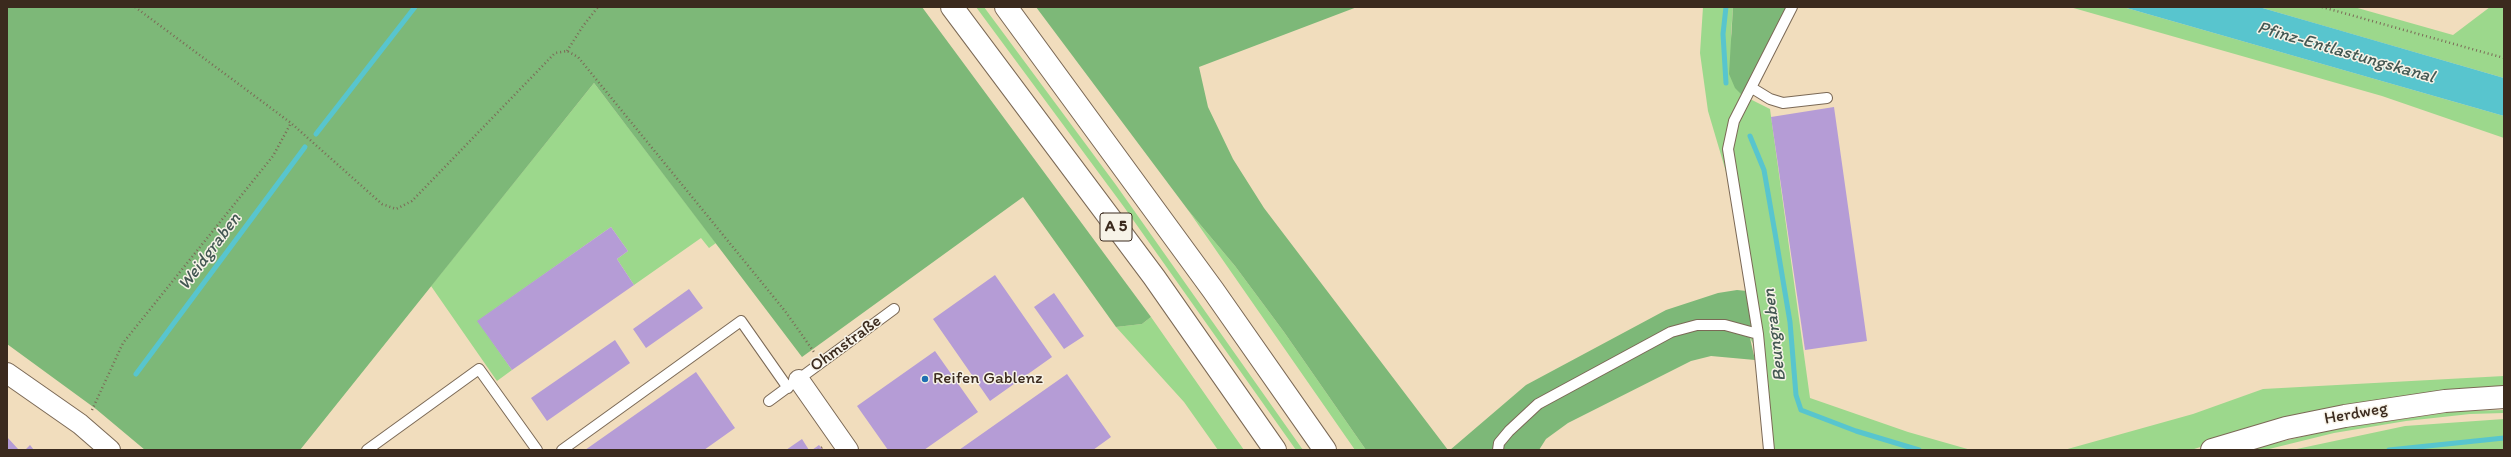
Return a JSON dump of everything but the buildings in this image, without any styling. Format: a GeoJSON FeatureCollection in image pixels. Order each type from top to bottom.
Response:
{"type":"FeatureCollection","features":[{"type":"Feature","properties":{"kind":"main road","name":"A 5"},"geometry":{"type":"LineString","coordinates":[[952,7],[1154,277],[1275,450]]}},
{"type":"Feature","properties":{"kind":"main road","name":"A 5"},"geometry":{"type":"LineString","coordinates":[[1006,7],[1209,283],[1325,450]]}},
{"type":"Feature","properties":{"kind":"main road","name":"Herdweg"},"geometry":{"type":"LineString","coordinates":[[2212,450],[2286,428],[2345,416],[2445,401],[2504,397]]}},
{"type":"Feature","properties":{"kind":"street"},"geometry":{"type":"LineString","coordinates":[[7,373],[80,424],[110,450]]}},
{"type":"Feature","properties":{"kind":"street","name":"Ohmstraße"},"geometry":{"type":"LineString","coordinates":[[793,384],[848,450]]}},
{"type":"Feature","properties":{"kind":"lane"},"geometry":{"type":"LineString","coordinates":[[1768,450],[1758,334],[1728,149],[1734,121],[1792,7]]}},
{"type":"Feature","properties":{"kind":"lane"},"geometry":{"type":"LineString","coordinates":[[1752,88],[1770,99],[1783,103],[1827,98]]}},
{"type":"Feature","properties":{"kind":"lane","name":"Ohmstraße"},"geometry":{"type":"LineString","coordinates":[[768,402],[894,309]]}},
{"type":"Feature","properties":{"kind":"lane"},"geometry":{"type":"LineString","coordinates":[[562,450],[741,321],[793,384]]}},
{"type":"Feature","properties":{"kind":"lane"},"geometry":{"type":"LineString","coordinates":[[1498,450],[1499,443],[1509,431],[1538,404],[1671,332],[1697,325],[1725,325],[1758,334]]}},
{"type":"Feature","properties":{"kind":"lane"},"geometry":{"type":"LineString","coordinates":[[367,450],[479,369],[536,450]]}},
{"type":"Feature","properties":{"kind":"path"},"geometry":{"type":"LineString","coordinates":[[135,7],[291,123],[382,204],[396,209],[412,201],[555,53],[567,51],[578,57],[785,310],[821,363]]}},
{"type":"Feature","properties":{"kind":"path"},"geometry":{"type":"LineString","coordinates":[[567,51],[583,26],[598,7]]}},
{"type":"Feature","properties":{"kind":"path"},"geometry":{"type":"LineString","coordinates":[[2322,7],[2504,58]]}},
{"type":"Feature","properties":{"kind":"path"},"geometry":{"type":"LineString","coordinates":[[80,424],[96,405],[123,342],[273,156],[291,123]]}},
{"type":"Feature","properties":{"kind":"green space"},"geometry":{"type":"Polygon","coordinates":[[[7,7],[922,7],[1151,317],[1142,324],[1116,327],[1023,197],[802,357],[594,83],[300,450],[145,450],[96,409],[7,344],[7,7]]]}},
{"type":"Feature","properties":{"kind":"green space"},"geometry":{"type":"Polygon","coordinates":[[[976,7],[984,7],[1116,185],[1303,450],[1296,450],[1124,207],[976,7]]]}},
{"type":"Feature","properties":{"kind":"green space"},"geometry":{"type":"Polygon","coordinates":[[[1036,7],[1357,7],[1199,67],[1208,107],[1233,159],[1264,208],[1448,450],[1366,450],[1284,332],[1235,266],[1188,210],[1036,7]]]}},
{"type":"Feature","properties":{"kind":"green space"},"geometry":{"type":"Polygon","coordinates":[[[1703,7],[1733,7],[1731,34],[1742,95],[1770,109],[1810,398],[1908,432],[1971,450],[1774,450],[1767,370],[1750,338],[1752,316],[1729,182],[1708,111],[1700,53],[1703,7]]]}},
{"type":"Feature","properties":{"kind":"green space"},"geometry":{"type":"Polygon","coordinates":[[[1733,7],[1786,7],[1773,36],[1742,95],[1735,88],[1729,74],[1733,7]]]}},
{"type":"Feature","properties":{"kind":"green space"},"geometry":{"type":"Polygon","coordinates":[[[2070,7],[2123,7],[2504,116],[2504,138],[2382,96],[2070,7]]]}},
{"type":"Feature","properties":{"kind":"green space"},"geometry":{"type":"Polygon","coordinates":[[[2259,7],[2354,7],[2453,35],[2490,7],[2504,7],[2504,78],[2259,7]]]}},
{"type":"Feature","properties":{"kind":"green space"},"geometry":{"type":"Polygon","coordinates":[[[594,83],[716,243],[709,248],[701,238],[634,285],[617,259],[628,251],[611,227],[478,321],[512,370],[497,381],[431,286],[594,83]]]}},
{"type":"Feature","properties":{"kind":"green space"},"geometry":{"type":"Polygon","coordinates":[[[1188,210],[1235,266],[1284,332],[1366,450],[1355,450],[1188,210]]]}},
{"type":"Feature","properties":{"kind":"green space"},"geometry":{"type":"Polygon","coordinates":[[[1737,290],[1747,291],[1752,316],[1750,338],[1755,360],[1711,356],[1691,361],[1568,423],[1546,439],[1539,450],[1450,450],[1526,385],[1666,310],[1718,293],[1737,290]]]}},
{"type":"Feature","properties":{"kind":"green space"},"geometry":{"type":"Polygon","coordinates":[[[1151,317],[1244,450],[1218,450],[1184,402],[1116,327],[1142,324],[1151,317]]]}},
{"type":"Feature","properties":{"kind":"green space"},"geometry":{"type":"Polygon","coordinates":[[[2504,376],[2504,387],[2254,430],[2191,450],[2064,450],[2193,414],[2263,389],[2504,376]]]}},
{"type":"Feature","properties":{"kind":"green space"},"geometry":{"type":"Polygon","coordinates":[[[2504,410],[2504,413],[2470,414],[2406,421],[2334,433],[2265,450],[2247,450],[2334,429],[2458,411],[2504,410]]]}},
{"type":"Feature","properties":{"kind":"green space"},"geometry":{"type":"Polygon","coordinates":[[[2504,419],[2504,450],[2292,450],[2405,426],[2504,419]]]}},
{"type":"Feature","properties":{"kind":"water","name":"Pfinz-Entlastungskanal"},"geometry":{"type":"Polygon","coordinates":[[[2123,7],[2259,7],[2504,78],[2504,116],[2123,7]]]}},
{"type":"Feature","properties":{"kind":"waterway","name":"Weidgraben"},"geometry":{"type":"LineString","coordinates":[[316,134],[415,7]]}},
{"type":"Feature","properties":{"kind":"waterway","name":"Weidgraben"},"geometry":{"type":"LineString","coordinates":[[1726,7],[1723,34],[1726,83]]}},
{"type":"Feature","properties":{"kind":"waterway","name":"Beungraben"},"geometry":{"type":"LineString","coordinates":[[1750,136],[1764,170],[1790,322],[1796,395],[1801,410],[1856,431],[1919,450]]}},
{"type":"Feature","properties":{"kind":"waterway","name":"Weidgraben"},"geometry":{"type":"LineString","coordinates":[[136,374],[305,147]]}},
{"type":"Feature","properties":{"kind":"waterway","name":"Beungraben"},"geometry":{"type":"LineString","coordinates":[[2389,450],[2504,438]]}},
{"type":"Feature","properties":{"kind":"place","name":"Reifen Gablenz"},"geometry":{"type":"Point","coordinates":[925,379]}}]}
